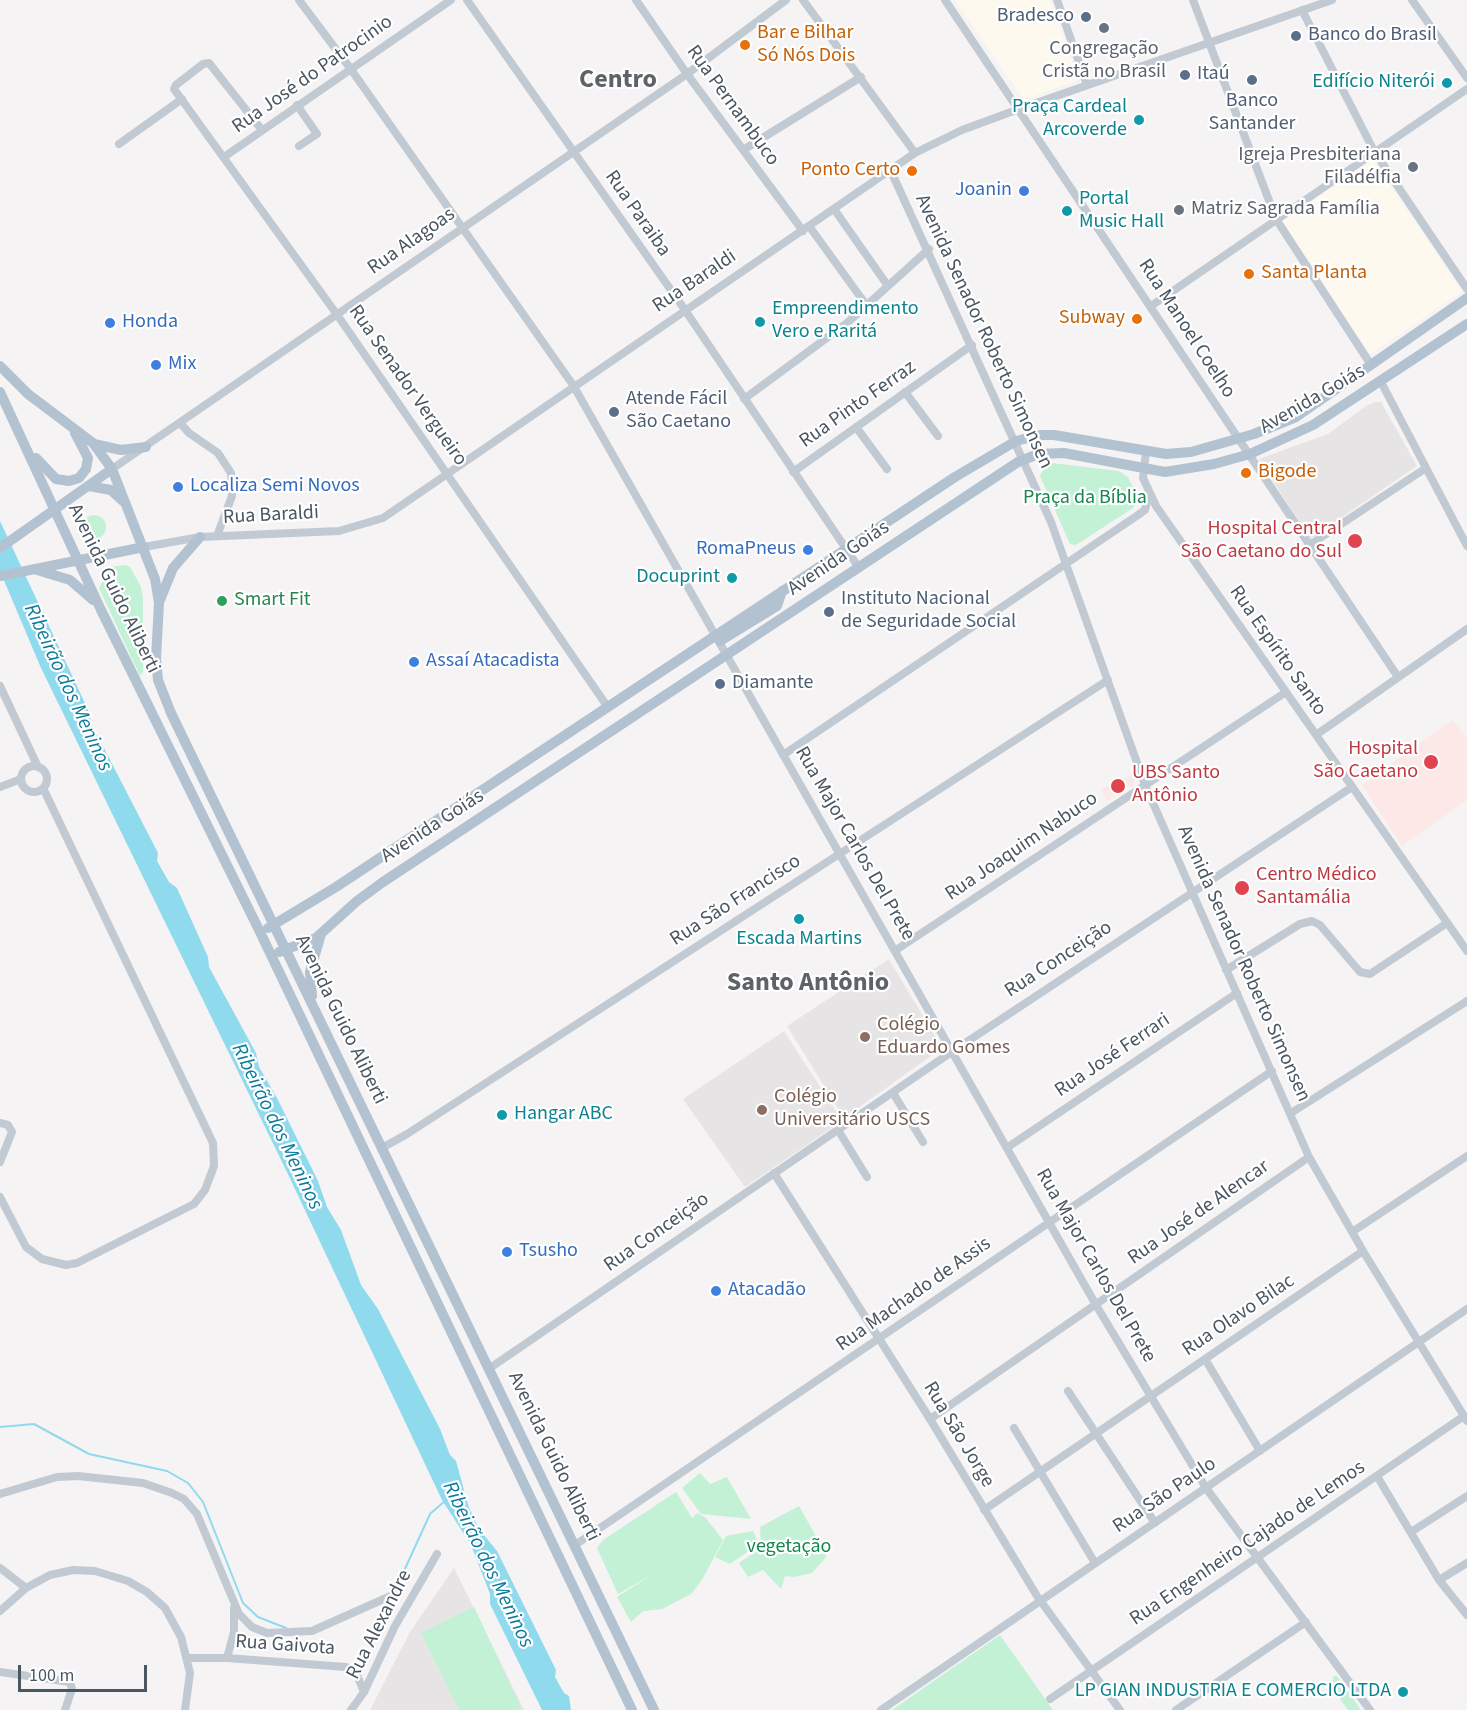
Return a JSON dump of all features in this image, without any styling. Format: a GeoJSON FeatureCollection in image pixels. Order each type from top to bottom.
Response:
{"type":"FeatureCollection","features":[{"type":"Feature","properties":{"kind":"main road","name":"Avenida Goiás"},"geometry":{"type":"LineString","coordinates":[[260,932],[607,706],[718,638],[782,591],[955,477],[1016,441],[1033,436],[1054,435],[1146,452],[1178,454],[1239,439],[1296,417],[1467,298]]}},
{"type":"Feature","properties":{"kind":"main road","name":"Avenida Goiás"},"geometry":{"type":"LineString","coordinates":[[270,955],[286,951],[321,933],[374,888],[998,474],[1024,459],[1045,453],[1064,453],[1143,470],[1177,471],[1250,454],[1313,425],[1467,324]]}},
{"type":"Feature","properties":{"kind":"main road","name":"Avenida Guido Aliberti"},"geometry":{"type":"LineString","coordinates":[[0,366],[28,394],[93,443],[112,470],[152,567],[159,603],[156,660],[158,680],[171,713],[654,1710]]}},
{"type":"Feature","properties":{"kind":"main road","name":"Avenida Guido Aliberti"},"geometry":{"type":"LineString","coordinates":[[0,392],[101,610],[260,932],[632,1710]]}},
{"type":"Feature","properties":{"kind":"main road"},"geometry":{"type":"LineString","coordinates":[[26,446],[52,477],[64,481],[76,479],[85,472],[88,458],[68,423]]}},
{"type":"Feature","properties":{"kind":"main road"},"geometry":{"type":"LineString","coordinates":[[93,443],[121,450],[146,447]]}},
{"type":"Feature","properties":{"kind":"main road","name":"Rua Alagoas"},"geometry":{"type":"LineString","coordinates":[[0,548],[112,470]]}},
{"type":"Feature","properties":{"kind":"main road"},"geometry":{"type":"LineString","coordinates":[[89,486],[111,490],[127,506]]}},
{"type":"Feature","properties":{"kind":"main road"},"geometry":{"type":"LineString","coordinates":[[159,603],[173,568],[200,537]]}},
{"type":"Feature","properties":{"kind":"main road","name":"Rua Baraldi"},"geometry":{"type":"LineString","coordinates":[[0,576],[30,568],[144,547]]}},
{"type":"Feature","properties":{"kind":"main road"},"geometry":{"type":"LineString","coordinates":[[30,568],[70,580],[101,610]]}},
{"type":"Feature","properties":{"kind":"main road"},"geometry":{"type":"LineString","coordinates":[[314,1009],[310,972],[321,933]]}},
{"type":"Feature","properties":{"kind":"main road"},"geometry":{"type":"LineString","coordinates":[[356,1133],[373,1145],[382,1148]]}},
{"type":"Feature","properties":{"kind":"main road"},"geometry":{"type":"LineString","coordinates":[[612,1667],[633,1665]]}},
{"type":"Feature","properties":{"kind":"street","name":"Rua Major Carlos Del Prete"},"geometry":{"type":"LineString","coordinates":[[299,0],[350,68],[573,386],[783,755],[841,852],[1096,1305],[1206,1488],[1370,1710]]}},
{"type":"Feature","properties":{"kind":"street","name":"Rua José do Patrocinio"},"geometry":{"type":"LineString","coordinates":[[224,157],[451,0]]}},
{"type":"Feature","properties":{"kind":"street","name":"Rua Paraiba"},"geometry":{"type":"LineString","coordinates":[[467,0],[686,310],[859,568]]}},
{"type":"Feature","properties":{"kind":"street","name":"Rua Pernambuco"},"geometry":{"type":"LineString","coordinates":[[636,0],[687,75],[867,306]]}},
{"type":"Feature","properties":{"kind":"street","name":"Rua Alagoas"},"geometry":{"type":"LineString","coordinates":[[112,470],[687,75],[786,0]]}},
{"type":"Feature","properties":{"kind":"street"},"geometry":{"type":"LineString","coordinates":[[803,0],[915,153]]}},
{"type":"Feature","properties":{"kind":"street","name":"Rua Manoel Coelho"},"geometry":{"type":"LineString","coordinates":[[945,0],[1250,454],[1308,546],[1398,677]]}},
{"type":"Feature","properties":{"kind":"street"},"geometry":{"type":"LineString","coordinates":[[1057,0],[1088,85]]}},
{"type":"Feature","properties":{"kind":"street"},"geometry":{"type":"LineString","coordinates":[[1193,0],[1276,219],[1371,365]]}},
{"type":"Feature","properties":{"kind":"street","name":"Rua Baraldi"},"geometry":{"type":"LineString","coordinates":[[144,547],[200,537],[339,531],[363,526],[390,513],[915,153],[962,130],[1019,108],[1332,0]]}},
{"type":"Feature","properties":{"kind":"street"},"geometry":{"type":"LineString","coordinates":[[1412,0],[1467,78]]}},
{"type":"Feature","properties":{"kind":"street"},"geometry":{"type":"LineString","coordinates":[[1302,10],[1374,151],[1467,289]]}},
{"type":"Feature","properties":{"kind":"street","name":"Rua Senador Vergueiro"},"geometry":{"type":"LineString","coordinates":[[262,130],[209,63],[202,64],[177,83],[174,89],[338,316],[607,706]]}},
{"type":"Feature","properties":{"kind":"street"},"geometry":{"type":"LineString","coordinates":[[744,150],[861,77]]}},
{"type":"Feature","properties":{"kind":"street"},"geometry":{"type":"LineString","coordinates":[[1151,306],[1467,89]]}},
{"type":"Feature","properties":{"kind":"street"},"geometry":{"type":"LineString","coordinates":[[119,144],[182,99]]}},
{"type":"Feature","properties":{"kind":"street"},"geometry":{"type":"LineString","coordinates":[[297,105],[317,134],[299,146]]}},
{"type":"Feature","properties":{"kind":"street","name":"Avenida Senador Roberto Simonsen"},"geometry":{"type":"LineString","coordinates":[[890,169],[1024,459],[1068,564],[1145,785],[1309,1157],[1363,1251],[1466,1419]]}},
{"type":"Feature","properties":{"kind":"street"},"geometry":{"type":"LineString","coordinates":[[834,209],[888,286]]}},
{"type":"Feature","properties":{"kind":"street"},"geometry":{"type":"LineString","coordinates":[[744,399],[867,306],[928,249]]}},
{"type":"Feature","properties":{"kind":"street","name":"Rua Pinto Ferraz"},"geometry":{"type":"LineString","coordinates":[[793,472],[972,345]]}},
{"type":"Feature","properties":{"kind":"street"},"geometry":{"type":"LineString","coordinates":[[1381,382],[1467,546]]}},
{"type":"Feature","properties":{"kind":"street"},"geometry":{"type":"LineString","coordinates":[[905,392],[938,436]]}},
{"type":"Feature","properties":{"kind":"street"},"geometry":{"type":"LineString","coordinates":[[181,424],[189,433],[218,453],[231,473],[232,496],[217,536]]}},
{"type":"Feature","properties":{"kind":"street"},"geometry":{"type":"LineString","coordinates":[[856,427],[887,469]]}},
{"type":"Feature","properties":{"kind":"street","name":"Rua Espírito Santo"},"geometry":{"type":"LineString","coordinates":[[1146,452],[1143,470],[1149,494],[1160,513],[1467,951]]}},
{"type":"Feature","properties":{"kind":"street"},"geometry":{"type":"LineString","coordinates":[[1308,546],[1426,468]]}},
{"type":"Feature","properties":{"kind":"street"},"geometry":{"type":"LineString","coordinates":[[783,755],[1145,510],[1149,494]]}},
{"type":"Feature","properties":{"kind":"street"},"geometry":{"type":"LineString","coordinates":[[1145,510],[1160,513]]}},
{"type":"Feature","properties":{"kind":"street"},"geometry":{"type":"LineString","coordinates":[[1316,735],[1467,629]]}},
{"type":"Feature","properties":{"kind":"street","name":"Rua São Francisco"},"geometry":{"type":"LineString","coordinates":[[382,1148],[408,1134],[1108,680]]}},
{"type":"Feature","properties":{"kind":"street"},"geometry":{"type":"LineString","coordinates":[[0,686],[38,767],[47,776],[43,788],[213,1143],[214,1166],[205,1190],[194,1204],[77,1263],[66,1265],[42,1259],[26,1246],[0,1197]]}},
{"type":"Feature","properties":{"kind":"street","name":"Rua Joaquim Nabuco"},"geometry":{"type":"LineString","coordinates":[[896,950],[1286,692]]}},
{"type":"Feature","properties":{"kind":"street"},"geometry":{"type":"LineString","coordinates":[[0,788],[21,779],[26,769],[38,767]]}},
{"type":"Feature","properties":{"kind":"street"},"geometry":{"type":"LineString","coordinates":[[21,779],[24,787],[31,792],[43,788]]}},
{"type":"Feature","properties":{"kind":"street","name":"Rua Conceição"},"geometry":{"type":"LineString","coordinates":[[490,1368],[953,1051],[1352,787]]}},
{"type":"Feature","properties":{"kind":"street"},"geometry":{"type":"LineString","coordinates":[[1227,970],[1300,924],[1312,921],[1320,925],[1360,972],[1370,974],[1447,922]]}},
{"type":"Feature","properties":{"kind":"street","name":"Rua José Ferrari"},"geometry":{"type":"LineString","coordinates":[[1008,1147],[1237,993]]}},
{"type":"Feature","properties":{"kind":"street"},"geometry":{"type":"LineString","coordinates":[[1291,1113],[1467,1001]]}},
{"type":"Feature","properties":{"kind":"street","name":"Rua Machado de Assis"},"geometry":{"type":"LineString","coordinates":[[575,1545],[1272,1071]]}},
{"type":"Feature","properties":{"kind":"street"},"geometry":{"type":"LineString","coordinates":[[893,1092],[923,1142]]}},
{"type":"Feature","properties":{"kind":"street"},"geometry":{"type":"LineString","coordinates":[[0,1124],[8,1125],[12,1132],[0,1162]]}},
{"type":"Feature","properties":{"kind":"street"},"geometry":{"type":"LineString","coordinates":[[838,1130],[867,1178]]}},
{"type":"Feature","properties":{"kind":"street"},"geometry":{"type":"LineString","coordinates":[[1352,1232],[1467,1156]]}},
{"type":"Feature","properties":{"kind":"street","name":"Rua José de Alencar"},"geometry":{"type":"LineString","coordinates":[[930,1419],[1309,1157]]}},
{"type":"Feature","properties":{"kind":"street","name":"Rua São Jorge"},"geometry":{"type":"LineString","coordinates":[[774,1173],[930,1419],[1040,1600],[1120,1710]]}},
{"type":"Feature","properties":{"kind":"street","name":"Rua Olavo Bilac"},"geometry":{"type":"LineString","coordinates":[[984,1510],[1363,1251]]}},
{"type":"Feature","properties":{"kind":"street","name":"Rua São Paulo"},"geometry":{"type":"LineString","coordinates":[[881,1710],[1467,1309]]}},
{"type":"Feature","properties":{"kind":"street"},"geometry":{"type":"LineString","coordinates":[[1205,1359],[1260,1451]]}},
{"type":"Feature","properties":{"kind":"street"},"geometry":{"type":"LineString","coordinates":[[1068,1391],[1155,1523]]}},
{"type":"Feature","properties":{"kind":"street","name":"Rua Engenheiro Cajado de Lemos"},"geometry":{"type":"LineString","coordinates":[[1050,1699],[1377,1476],[1466,1419]]}},
{"type":"Feature","properties":{"kind":"street"},"geometry":{"type":"LineString","coordinates":[[1014,1428],[1095,1563]]}},
{"type":"Feature","properties":{"kind":"street"},"geometry":{"type":"LineString","coordinates":[[0,1494],[48,1479],[78,1476],[143,1483],[184,1499],[197,1514],[215,1552],[234,1604],[244,1621],[267,1633],[295,1634],[333,1624],[395,1594]]}},
{"type":"Feature","properties":{"kind":"street"},"geometry":{"type":"LineString","coordinates":[[1377,1476],[1439,1580],[1467,1615]]}},
{"type":"Feature","properties":{"kind":"street"},"geometry":{"type":"LineString","coordinates":[[1411,1532],[1467,1496]]}},
{"type":"Feature","properties":{"kind":"street","name":"Rua Alexandre"},"geometry":{"type":"LineString","coordinates":[[351,1710],[364,1692],[398,1619],[437,1554]]}},
{"type":"Feature","properties":{"kind":"street"},"geometry":{"type":"LineString","coordinates":[[1439,1580],[1467,1563]]}},
{"type":"Feature","properties":{"kind":"street"},"geometry":{"type":"LineString","coordinates":[[0,1568],[26,1587]]}},
{"type":"Feature","properties":{"kind":"street"},"geometry":{"type":"LineString","coordinates":[[0,1611],[26,1587],[50,1575],[73,1570],[104,1572],[128,1581],[147,1592],[165,1608],[181,1637],[188,1658],[189,1690],[185,1710]]}},
{"type":"Feature","properties":{"kind":"street"},"geometry":{"type":"LineString","coordinates":[[227,1658],[234,1632],[234,1604]]}},
{"type":"Feature","properties":{"kind":"street"},"geometry":{"type":"LineString","coordinates":[[1176,1710],[1306,1622]]}},
{"type":"Feature","properties":{"kind":"street","name":"Rua Gaivota"},"geometry":{"type":"LineString","coordinates":[[188,1658],[227,1658],[346,1667],[357,1675],[364,1692]]}},
{"type":"Feature","properties":{"kind":"street"},"geometry":{"type":"LineString","coordinates":[[0,1672],[70,1682],[72,1689],[65,1710]]}},
{"type":"Feature","properties":{"kind":"shaded area"},"geometry":{"type":"Polygon","coordinates":[[[955,0],[1050,0],[1079,80],[1024,100],[955,0]]]}},
{"type":"Feature","properties":{"kind":"shaded area"},"geometry":{"type":"Polygon","coordinates":[[[1373,159],[1462,292],[1370,354],[1280,220],[1373,159]]]}},
{"type":"Feature","properties":{"kind":"shaded area"},"geometry":{"type":"Polygon","coordinates":[[[1375,402],[1381,402],[1417,466],[1310,539],[1259,459],[1328,434],[1375,402]]]}},
{"type":"Feature","properties":{"kind":"shaded area","name":"Hospital São Caetano"},"geometry":{"type":"Polygon","coordinates":[[[1452,720],[1467,738],[1467,800],[1402,846],[1362,785],[1452,720]]]}},
{"type":"Feature","properties":{"kind":"shaded area","name":"UBS Santo Antônio"},"geometry":{"type":"Polygon","coordinates":[[[1134,774],[1134,783],[1107,801],[1101,789],[1134,774]]]}},
{"type":"Feature","properties":{"kind":"shaded area","name":"Colégio Eduardo Gomes"},"geometry":{"type":"Polygon","coordinates":[[[889,959],[942,1048],[844,1118],[787,1026],[889,959]]]}},
{"type":"Feature","properties":{"kind":"shaded area","name":"Colégio Universitário USCS"},"geometry":{"type":"Polygon","coordinates":[[[784,1031],[842,1121],[745,1187],[683,1099],[784,1031]]]}},
{"type":"Feature","properties":{"kind":"shaded area"},"geometry":{"type":"Polygon","coordinates":[[[454,1568],[524,1710],[370,1710],[410,1632],[454,1568]]]}},
{"type":"Feature","properties":{"kind":"green space","name":"Praça da Bíblia"},"geometry":{"type":"Polygon","coordinates":[[[1052,463],[1119,471],[1128,477],[1138,498],[1133,508],[1076,545],[1070,544],[1040,476],[1044,468],[1052,463]]]}},
{"type":"Feature","properties":{"kind":"green space"},"geometry":{"type":"Polygon","coordinates":[[[94,515],[103,518],[106,527],[103,536],[94,539],[85,536],[82,527],[85,518],[94,515]]]}},
{"type":"Feature","properties":{"kind":"green space"},"geometry":{"type":"Polygon","coordinates":[[[125,565],[130,567],[141,587],[143,599],[143,672],[140,676],[99,588],[110,567],[125,565]]]}},
{"type":"Feature","properties":{"kind":"green space","name":"vegetação"},"geometry":{"type":"Polygon","coordinates":[[[700,1473],[710,1484],[727,1477],[751,1519],[701,1514],[682,1488],[700,1473]]]}},
{"type":"Feature","properties":{"kind":"green space"},"geometry":{"type":"Polygon","coordinates":[[[676,1492],[692,1518],[697,1513],[705,1517],[723,1540],[702,1580],[691,1594],[662,1609],[643,1611],[631,1622],[617,1597],[653,1574],[618,1594],[597,1548],[603,1540],[676,1492]]]}},
{"type":"Feature","properties":{"kind":"green space","name":"vegetação"},"geometry":{"type":"Polygon","coordinates":[[[799,1506],[827,1556],[812,1573],[794,1577],[785,1576],[781,1589],[763,1570],[748,1577],[739,1563],[761,1548],[760,1527],[799,1506]]]}},
{"type":"Feature","properties":{"kind":"green space"},"geometry":{"type":"Polygon","coordinates":[[[753,1531],[759,1544],[730,1564],[715,1557],[726,1536],[753,1531]]]}},
{"type":"Feature","properties":{"kind":"green space"},"geometry":{"type":"Polygon","coordinates":[[[474,1607],[521,1707],[516,1710],[459,1710],[421,1633],[474,1607]]]}},
{"type":"Feature","properties":{"kind":"green space"},"geometry":{"type":"Polygon","coordinates":[[[1000,1635],[1053,1710],[892,1710],[1000,1635]]]}},
{"type":"Feature","properties":{"kind":"green space"},"geometry":{"type":"Polygon","coordinates":[[[1334,1676],[1337,1676],[1361,1710],[1348,1710],[1331,1686],[1334,1676]]]}},
{"type":"Feature","properties":{"kind":"water","name":"Ribeirão dos Meninos"},"geometry":{"type":"Polygon","coordinates":[[[0,521],[90,714],[91,723],[158,853],[157,861],[169,882],[177,888],[208,957],[209,967],[256,1053],[259,1067],[318,1181],[327,1207],[341,1230],[361,1285],[378,1309],[440,1429],[450,1455],[456,1461],[469,1508],[479,1529],[497,1551],[556,1670],[555,1677],[564,1693],[569,1696],[571,1710],[542,1710],[490,1604],[490,1594],[471,1545],[442,1500],[286,1170],[41,668],[0,571],[0,521]]]}},
{"type":"Feature","properties":{"kind":"waterway"},"geometry":{"type":"LineString","coordinates":[[0,1427],[34,1424],[89,1454],[167,1471],[188,1483],[203,1502],[243,1603],[258,1617],[286,1628]]}},
{"type":"Feature","properties":{"kind":"waterway","name":"Ribeirão dos Meninos"},"geometry":{"type":"LineString","coordinates":[[391,1592],[399,1582],[430,1514],[446,1500]]}},
{"type":"Feature","properties":{"kind":"place","name":"Bradesco"},"geometry":{"type":"Point","coordinates":[1086,17]}},
{"type":"Feature","properties":{"kind":"place","name":"Congregação Cristã no Brasil"},"geometry":{"type":"Point","coordinates":[1104,28]}},
{"type":"Feature","properties":{"kind":"place","name":"Banco do Brasil"},"geometry":{"type":"Point","coordinates":[1296,36]}},
{"type":"Feature","properties":{"kind":"place","name":"Bar e Bilhar Só Nós Dois"},"geometry":{"type":"Point","coordinates":[745,45]}},
{"type":"Feature","properties":{"kind":"place","name":"Itaú"},"geometry":{"type":"Point","coordinates":[1185,75]}},
{"type":"Feature","properties":{"kind":"place","name":"Banco Santander"},"geometry":{"type":"Point","coordinates":[1252,80]}},
{"type":"Feature","properties":{"kind":"place","name":"Edifício Niterói"},"geometry":{"type":"Point","coordinates":[1447,83]}},
{"type":"Feature","properties":{"kind":"place","name":"Praça Cardeal Arcoverde"},"geometry":{"type":"Point","coordinates":[1139,120]}},
{"type":"Feature","properties":{"kind":"place","name":"Igreja Presbiteriana Filadélfia"},"geometry":{"type":"Point","coordinates":[1413,167]}},
{"type":"Feature","properties":{"kind":"place","name":"Ponto Certo"},"geometry":{"type":"Point","coordinates":[912,171]}},
{"type":"Feature","properties":{"kind":"place","name":"Joanin"},"geometry":{"type":"Point","coordinates":[1024,191]}},
{"type":"Feature","properties":{"kind":"place","name":"Matriz Sagrada Família"},"geometry":{"type":"Point","coordinates":[1179,210]}},
{"type":"Feature","properties":{"kind":"place","name":"Portal Music Hall"},"geometry":{"type":"Point","coordinates":[1067,211]}},
{"type":"Feature","properties":{"kind":"place","name":"Santa Planta"},"geometry":{"type":"Point","coordinates":[1249,274]}},
{"type":"Feature","properties":{"kind":"place","name":"Subway"},"geometry":{"type":"Point","coordinates":[1137,319]}},
{"type":"Feature","properties":{"kind":"place","name":"Empreendimento Vero e Raritá"},"geometry":{"type":"Point","coordinates":[760,322]}},
{"type":"Feature","properties":{"kind":"place","name":"Honda"},"geometry":{"type":"Point","coordinates":[110,323]}},
{"type":"Feature","properties":{"kind":"place","name":"Mix"},"geometry":{"type":"Point","coordinates":[156,365]}},
{"type":"Feature","properties":{"kind":"place","name":"Atende Fácil São Caetano"},"geometry":{"type":"Point","coordinates":[614,412]}},
{"type":"Feature","properties":{"kind":"place","name":"Bigode"},"geometry":{"type":"Point","coordinates":[1246,473]}},
{"type":"Feature","properties":{"kind":"place","name":"Localiza Semi Novos"},"geometry":{"type":"Point","coordinates":[178,487]}},
{"type":"Feature","properties":{"kind":"place","name":"Hospital Central São Caetano do Sul"},"geometry":{"type":"Point","coordinates":[1355,541]}},
{"type":"Feature","properties":{"kind":"place","name":"RomaPneus"},"geometry":{"type":"Point","coordinates":[808,550]}},
{"type":"Feature","properties":{"kind":"place","name":"Docuprint"},"geometry":{"type":"Point","coordinates":[732,578]}},
{"type":"Feature","properties":{"kind":"place","name":"Smart Fit"},"geometry":{"type":"Point","coordinates":[222,601]}},
{"type":"Feature","properties":{"kind":"place","name":"Instituto Nacional de Seguridade Social"},"geometry":{"type":"Point","coordinates":[829,612]}},
{"type":"Feature","properties":{"kind":"place","name":"Assaí Atacadista"},"geometry":{"type":"Point","coordinates":[414,662]}},
{"type":"Feature","properties":{"kind":"place","name":"Diamante"},"geometry":{"type":"Point","coordinates":[720,684]}},
{"type":"Feature","properties":{"kind":"place","name":"Hospital São Caetano"},"geometry":{"type":"Point","coordinates":[1431,762]}},
{"type":"Feature","properties":{"kind":"place","name":"UBS Santo Antônio"},"geometry":{"type":"Point","coordinates":[1118,786]}},
{"type":"Feature","properties":{"kind":"place","name":"Centro Médico Santamália"},"geometry":{"type":"Point","coordinates":[1242,888]}},
{"type":"Feature","properties":{"kind":"place","name":"Escada Martins"},"geometry":{"type":"Point","coordinates":[799,919]}},
{"type":"Feature","properties":{"kind":"place","name":"Colégio Eduardo Gomes"},"geometry":{"type":"Point","coordinates":[865,1037]}},
{"type":"Feature","properties":{"kind":"place","name":"Colégio Universitário USCS"},"geometry":{"type":"Point","coordinates":[762,1110]}},
{"type":"Feature","properties":{"kind":"place","name":"Hangar ABC"},"geometry":{"type":"Point","coordinates":[502,1115]}},
{"type":"Feature","properties":{"kind":"place","name":"Tsusho"},"geometry":{"type":"Point","coordinates":[507,1252]}},
{"type":"Feature","properties":{"kind":"place","name":"Atacadão"},"geometry":{"type":"Point","coordinates":[716,1291]}},
{"type":"Feature","properties":{"kind":"place","name":"LP GIAN INDUSTRIA E COMERCIO LTDA"},"geometry":{"type":"Point","coordinates":[1403,1692]}},
{"type":"Feature","properties":{"kind":"district","name":"Centro"},"geometry":{"type":"Point","coordinates":[618,81]}},
{"type":"Feature","properties":{"kind":"district","name":"Santo Antônio"},"geometry":{"type":"Point","coordinates":[808,984]}}]}
